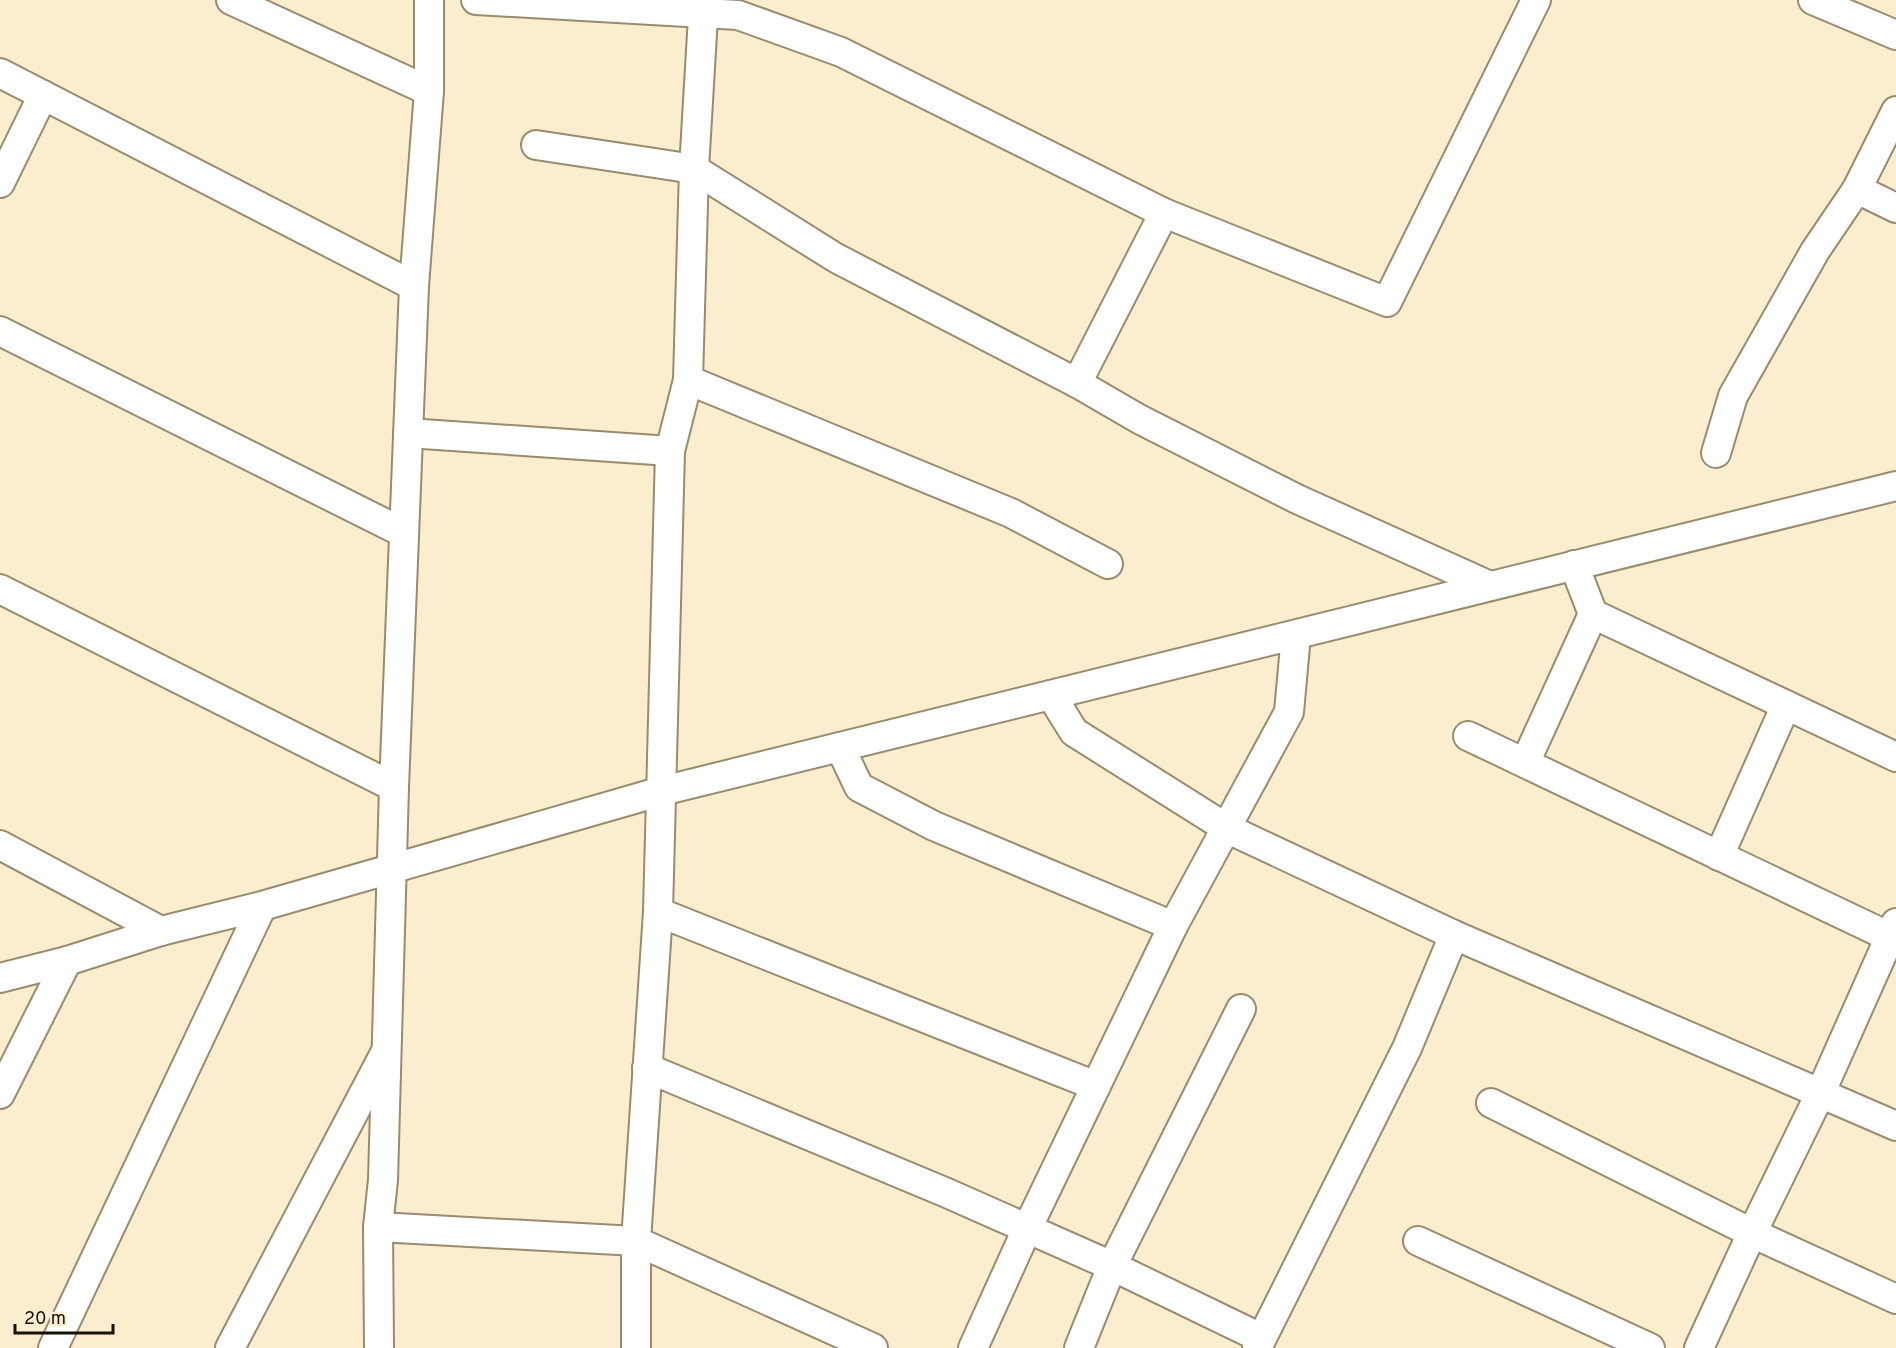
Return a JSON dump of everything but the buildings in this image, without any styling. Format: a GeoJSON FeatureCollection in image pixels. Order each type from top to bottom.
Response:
{"type":"FeatureCollection","features":[{"type":"Feature","properties":{"kind":"street"},"geometry":{"type":"LineString","coordinates":[[231,0],[429,91]]}},
{"type":"Feature","properties":{"kind":"street"},"geometry":{"type":"LineString","coordinates":[[379,1348],[378,1227],[383,1180],[393,787],[414,286],[429,91],[429,0]]}},
{"type":"Feature","properties":{"kind":"street"},"geometry":{"type":"LineString","coordinates":[[476,0],[704,6],[738,15],[841,52],[1164,213],[1387,302],[1536,0]]}},
{"type":"Feature","properties":{"kind":"street"},"geometry":{"type":"LineString","coordinates":[[1813,0],[1896,35]]}},
{"type":"Feature","properties":{"kind":"street"},"geometry":{"type":"LineString","coordinates":[[636,1348],[636,1241],[658,912],[670,452],[688,380],[694,169],[704,6]]}},
{"type":"Feature","properties":{"kind":"street"},"geometry":{"type":"LineString","coordinates":[[0,73],[414,286]]}},
{"type":"Feature","properties":{"kind":"street"},"geometry":{"type":"LineString","coordinates":[[0,183],[43,95]]}},
{"type":"Feature","properties":{"kind":"street"},"geometry":{"type":"LineString","coordinates":[[1716,453],[1732,396],[1815,251],[1857,189],[1896,111]]}},
{"type":"Feature","properties":{"kind":"street"},"geometry":{"type":"LineString","coordinates":[[536,145],[694,169],[836,258],[1077,383],[1139,419],[1297,499],[1490,586]]}},
{"type":"Feature","properties":{"kind":"street"},"geometry":{"type":"LineString","coordinates":[[1857,189],[1896,208]]}},
{"type":"Feature","properties":{"kind":"street"},"geometry":{"type":"LineString","coordinates":[[1077,383],[1164,213]]}},
{"type":"Feature","properties":{"kind":"street"},"geometry":{"type":"LineString","coordinates":[[0,331],[404,533]]}},
{"type":"Feature","properties":{"kind":"street"},"geometry":{"type":"LineString","coordinates":[[688,380],[1011,513],[1108,564]]}},
{"type":"Feature","properties":{"kind":"street"},"geometry":{"type":"LineString","coordinates":[[408,433],[670,452]]}},
{"type":"Feature","properties":{"kind":"street"},"geometry":{"type":"LineString","coordinates":[[0,978],[67,961],[161,931],[262,906],[662,790],[1896,486]]}},
{"type":"Feature","properties":{"kind":"street"},"geometry":{"type":"LineString","coordinates":[[1574,565],[1593,614],[1896,757]]}},
{"type":"Feature","properties":{"kind":"street"},"geometry":{"type":"LineString","coordinates":[[0,589],[393,787]]}},
{"type":"Feature","properties":{"kind":"street"},"geometry":{"type":"LineString","coordinates":[[1525,763],[1593,614]]}},
{"type":"Feature","properties":{"kind":"street"},"geometry":{"type":"LineString","coordinates":[[973,1348],[1027,1229],[1173,926],[1228,829],[1289,712],[1296,634]]}},
{"type":"Feature","properties":{"kind":"street"},"geometry":{"type":"LineString","coordinates":[[1051,695],[1074,732],[1228,829],[1454,935],[1896,1125]]}},
{"type":"Feature","properties":{"kind":"street"},"geometry":{"type":"LineString","coordinates":[[1719,855],[1786,705]]}},
{"type":"Feature","properties":{"kind":"street"},"geometry":{"type":"LineString","coordinates":[[1468,736],[1719,855],[1893,930],[1820,1094],[1699,1348]]}},
{"type":"Feature","properties":{"kind":"street"},"geometry":{"type":"LineString","coordinates":[[840,747],[859,787],[934,826],[1173,926]]}},
{"type":"Feature","properties":{"kind":"street"},"geometry":{"type":"LineString","coordinates":[[0,845],[161,931]]}},
{"type":"Feature","properties":{"kind":"street"},"geometry":{"type":"LineString","coordinates":[[52,1348],[262,906]]}},
{"type":"Feature","properties":{"kind":"street"},"geometry":{"type":"LineString","coordinates":[[658,912],[1096,1086]]}},
{"type":"Feature","properties":{"kind":"street"},"geometry":{"type":"LineString","coordinates":[[647,1068],[947,1193],[1112,1266],[1259,1343],[1407,1048],[1454,935]]}},
{"type":"Feature","properties":{"kind":"street"},"geometry":{"type":"LineString","coordinates":[[0,1094],[67,961]]}},
{"type":"Feature","properties":{"kind":"street"},"geometry":{"type":"LineString","coordinates":[[1079,1348],[1112,1266],[1241,1009]]}},
{"type":"Feature","properties":{"kind":"street"},"geometry":{"type":"LineString","coordinates":[[231,1348],[386,1049]]}},
{"type":"Feature","properties":{"kind":"street"},"geometry":{"type":"LineString","coordinates":[[1491,1103],[1752,1233],[1896,1299]]}},
{"type":"Feature","properties":{"kind":"street"},"geometry":{"type":"LineString","coordinates":[[378,1227],[636,1241],[873,1348]]}},
{"type":"Feature","properties":{"kind":"street"},"geometry":{"type":"LineString","coordinates":[[1418,1241],[1650,1348]]}}]}
